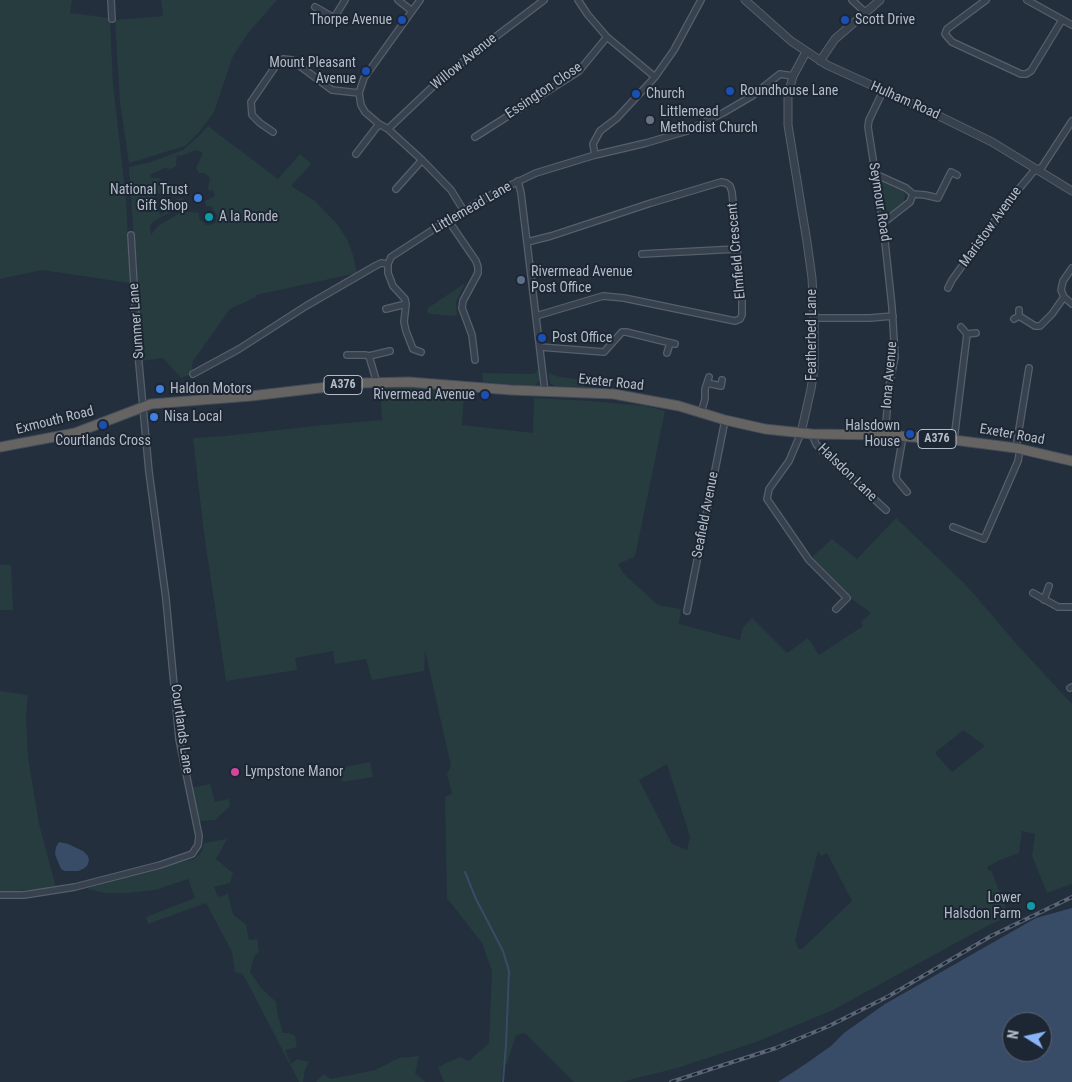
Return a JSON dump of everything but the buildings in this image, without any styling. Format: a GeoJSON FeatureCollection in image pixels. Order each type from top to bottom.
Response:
{"type":"FeatureCollection","features":[{"type":"Feature","properties":{"kind":"highway","name":"Exeter Road"},"geometry":{"type":"LineString","coordinates":[[143,406],[377,382],[427,383],[545,392],[614,394],[678,406],[725,420],[765,429],[812,434],[885,435],[954,440],[1018,448],[1072,461]]}},
{"type":"Feature","properties":{"kind":"highway","name":"Exmouth Road"},"geometry":{"type":"LineString","coordinates":[[0,447],[75,433],[143,406]]}},
{"type":"Feature","properties":{"kind":"street"},"geometry":{"type":"LineString","coordinates":[[111,0],[112,19]]}},
{"type":"Feature","properties":{"kind":"street"},"geometry":{"type":"LineString","coordinates":[[315,7],[334,18],[345,0]]}},
{"type":"Feature","properties":{"kind":"street"},"geometry":{"type":"LineString","coordinates":[[398,0],[412,11]]}},
{"type":"Feature","properties":{"kind":"street"},"geometry":{"type":"LineString","coordinates":[[420,0],[364,78],[359,93],[361,105],[365,112],[388,129],[422,160],[450,190],[464,211]]}},
{"type":"Feature","properties":{"kind":"street","name":"Willow Avenue"},"geometry":{"type":"LineString","coordinates":[[388,129],[444,76],[544,0]]}},
{"type":"Feature","properties":{"kind":"street"},"geometry":{"type":"LineString","coordinates":[[578,0],[607,38],[655,77]]}},
{"type":"Feature","properties":{"kind":"street"},"geometry":{"type":"LineString","coordinates":[[701,0],[674,50],[655,77],[617,118],[600,132],[593,144],[595,154],[646,144],[687,131],[752,96],[780,74],[794,76]]}},
{"type":"Feature","properties":{"kind":"street","name":"Hulham Road"},"geometry":{"type":"LineString","coordinates":[[745,0],[806,52],[820,61],[992,142],[1072,191]]}},
{"type":"Feature","properties":{"kind":"street"},"geometry":{"type":"LineString","coordinates":[[852,0],[866,12]]}},
{"type":"Feature","properties":{"kind":"street"},"geometry":{"type":"LineString","coordinates":[[820,61],[835,39],[880,0]]}},
{"type":"Feature","properties":{"kind":"street"},"geometry":{"type":"LineString","coordinates":[[986,0],[947,29],[945,34],[952,42],[1021,74],[1031,71],[1062,20]]}},
{"type":"Feature","properties":{"kind":"street"},"geometry":{"type":"LineString","coordinates":[[1027,0],[1072,25]]}},
{"type":"Feature","properties":{"kind":"street","name":"Essington Close"},"geometry":{"type":"LineString","coordinates":[[475,137],[580,71],[607,38]]}},
{"type":"Feature","properties":{"kind":"street","name":"Featherbed Lane"},"geometry":{"type":"LineString","coordinates":[[806,52],[794,76],[788,95],[788,126],[807,242],[814,318],[814,369],[800,433],[789,461],[769,489],[767,499],[809,560],[847,598],[836,609]]}},
{"type":"Feature","properties":{"kind":"street"},"geometry":{"type":"LineString","coordinates":[[273,132],[252,115],[251,102],[279,61],[283,59],[292,60],[332,90],[359,93]]}},
{"type":"Feature","properties":{"kind":"street","name":"Seymour Road"},"geometry":{"type":"LineString","coordinates":[[883,91],[869,120],[868,127],[883,223],[893,316]]}},
{"type":"Feature","properties":{"kind":"street","name":"Maristow Avenue"},"geometry":{"type":"LineString","coordinates":[[948,288],[1008,202],[1033,172],[1042,167],[1072,121]]}},
{"type":"Feature","properties":{"kind":"street"},"geometry":{"type":"LineString","coordinates":[[356,154],[379,124]]}},
{"type":"Feature","properties":{"kind":"street","name":"Littlemead Lane"},"geometry":{"type":"LineString","coordinates":[[193,374],[234,352],[306,306],[375,266],[381,263],[388,264],[395,254],[448,220],[518,181],[555,166],[595,154]]}},
{"type":"Feature","properties":{"kind":"street"},"geometry":{"type":"LineString","coordinates":[[396,189],[422,160]]}},
{"type":"Feature","properties":{"kind":"street"},"geometry":{"type":"LineString","coordinates":[[875,174],[906,188],[913,194],[925,194],[938,198],[950,172],[957,175]]}},
{"type":"Feature","properties":{"kind":"street"},"geometry":{"type":"LineString","coordinates":[[518,181],[545,392]]}},
{"type":"Feature","properties":{"kind":"street","name":"Elmfield Crescent"},"geometry":{"type":"LineString","coordinates":[[527,242],[721,182],[730,186],[732,192],[742,315],[740,319],[735,321],[624,298],[604,296],[536,316]]}},
{"type":"Feature","properties":{"kind":"street"},"geometry":{"type":"LineString","coordinates":[[883,223],[910,202],[913,194]]}},
{"type":"Feature","properties":{"kind":"street"},"geometry":{"type":"LineString","coordinates":[[448,220],[476,261],[478,267],[478,273],[463,301],[462,308],[472,335],[475,360]]}},
{"type":"Feature","properties":{"kind":"street","name":"Summer Lane"},"geometry":{"type":"LineString","coordinates":[[131,235],[143,406]]}},
{"type":"Feature","properties":{"kind":"street"},"geometry":{"type":"LineString","coordinates":[[649,245],[646,254],[737,249]]}},
{"type":"Feature","properties":{"kind":"street"},"geometry":{"type":"LineString","coordinates":[[388,264],[388,273],[393,286],[405,298],[404,322],[406,332],[413,349],[421,352]]}},
{"type":"Feature","properties":{"kind":"street"},"geometry":{"type":"LineString","coordinates":[[1072,268],[1061,285],[1064,297],[1072,304]]}},
{"type":"Feature","properties":{"kind":"street"},"geometry":{"type":"LineString","coordinates":[[1017,315],[1035,326],[1040,326],[1048,319],[1064,297]]}},
{"type":"Feature","properties":{"kind":"street"},"geometry":{"type":"LineString","coordinates":[[386,309],[406,304]]}},
{"type":"Feature","properties":{"kind":"street"},"geometry":{"type":"LineString","coordinates":[[814,318],[893,316]]}},
{"type":"Feature","properties":{"kind":"street","name":"Iona Avenue"},"geometry":{"type":"LineString","coordinates":[[885,435],[888,387],[895,357],[893,316]]}},
{"type":"Feature","properties":{"kind":"street"},"geometry":{"type":"LineString","coordinates":[[961,327],[968,334]]}},
{"type":"Feature","properties":{"kind":"street"},"geometry":{"type":"LineString","coordinates":[[540,347],[604,352],[622,332],[626,332],[673,343],[668,353]]}},
{"type":"Feature","properties":{"kind":"street"},"geometry":{"type":"LineString","coordinates":[[968,334],[976,333]]}},
{"type":"Feature","properties":{"kind":"street"},"geometry":{"type":"LineString","coordinates":[[954,440],[968,334]]}},
{"type":"Feature","properties":{"kind":"street"},"geometry":{"type":"LineString","coordinates":[[347,355],[369,356],[390,351]]}},
{"type":"Feature","properties":{"kind":"street"},"geometry":{"type":"LineString","coordinates":[[369,356],[377,382]]}},
{"type":"Feature","properties":{"kind":"street"},"geometry":{"type":"LineString","coordinates":[[953,527],[984,539],[1018,461],[1018,448],[1029,368]]}},
{"type":"Feature","properties":{"kind":"street"},"geometry":{"type":"LineString","coordinates":[[701,412],[708,380],[721,386],[722,380]]}},
{"type":"Feature","properties":{"kind":"street","name":"Courtlands Lane"},"geometry":{"type":"LineString","coordinates":[[0,895],[24,895],[77,889],[192,854],[198,845],[199,836],[179,738],[166,599],[149,472],[143,406]]}},
{"type":"Feature","properties":{"kind":"street","name":"Seafield Avenue"},"geometry":{"type":"LineString","coordinates":[[687,611],[725,420]]}},
{"type":"Feature","properties":{"kind":"street","name":"Halsdon Lane"},"geometry":{"type":"LineString","coordinates":[[812,434],[816,444],[824,453],[886,510]]}},
{"type":"Feature","properties":{"kind":"street"},"geometry":{"type":"LineString","coordinates":[[903,436],[896,476],[907,492]]}},
{"type":"Feature","properties":{"kind":"street"},"geometry":{"type":"LineString","coordinates":[[1044,600],[1049,586]]}},
{"type":"Feature","properties":{"kind":"street"},"geometry":{"type":"LineString","coordinates":[[1033,593],[1058,607],[1072,607]]}},
{"type":"Feature","properties":{"kind":"green space"},"geometry":{"type":"Polygon","coordinates":[[[0,0],[72,0],[70,13],[110,18],[113,84],[126,199],[130,283],[42,270],[0,279],[0,0]]]}},
{"type":"Feature","properties":{"kind":"green space"},"geometry":{"type":"Polygon","coordinates":[[[161,0],[277,0],[249,32],[233,56],[214,112],[200,131],[185,146],[129,163],[120,103],[115,20],[163,16],[161,0]]]}},
{"type":"Feature","properties":{"kind":"green space"},"geometry":{"type":"Polygon","coordinates":[[[208,126],[278,179],[300,154],[311,164],[291,186],[315,201],[337,224],[347,239],[357,273],[256,295],[256,297],[230,309],[193,361],[191,374],[181,378],[163,358],[142,361],[129,167],[151,162],[183,150],[208,126]],[[197,150],[181,156],[177,155],[176,166],[172,169],[165,168],[150,175],[152,178],[159,178],[167,188],[153,198],[160,215],[179,204],[176,199],[182,198],[187,203],[154,221],[150,226],[151,235],[158,226],[183,211],[199,213],[199,219],[207,225],[216,222],[217,215],[213,210],[214,208],[207,207],[205,201],[215,196],[213,190],[209,191],[208,188],[210,178],[205,173],[199,173],[196,168],[203,153],[197,150]]]}},
{"type":"Feature","properties":{"kind":"green space"},"geometry":{"type":"Polygon","coordinates":[[[882,181],[903,190],[905,194],[904,202],[890,213],[886,211],[881,185],[882,181]]]}},
{"type":"Feature","properties":{"kind":"green space"},"geometry":{"type":"Polygon","coordinates":[[[465,283],[456,302],[457,316],[427,312],[428,308],[465,283]]]}},
{"type":"Feature","properties":{"kind":"green space"},"geometry":{"type":"Polygon","coordinates":[[[539,366],[539,381],[536,385],[483,382],[482,373],[531,374],[536,373],[539,366]]]}},
{"type":"Feature","properties":{"kind":"green space"},"geometry":{"type":"Polygon","coordinates":[[[548,373],[560,377],[592,381],[594,379],[592,386],[555,386],[550,383],[548,373]]]}},
{"type":"Feature","properties":{"kind":"green space"},"geometry":{"type":"Polygon","coordinates":[[[380,388],[423,388],[464,392],[462,425],[533,433],[534,398],[646,406],[665,411],[636,552],[634,557],[618,564],[619,566],[625,575],[658,605],[681,609],[679,624],[740,640],[743,627],[752,618],[787,653],[808,638],[819,655],[863,626],[861,622],[871,613],[849,597],[810,559],[832,539],[857,559],[896,518],[965,584],[1072,704],[1072,884],[1047,893],[1032,856],[1035,834],[1022,831],[1019,853],[987,867],[989,871],[991,870],[1009,916],[987,926],[831,1011],[756,1042],[677,1068],[621,1082],[574,1082],[525,1033],[516,1035],[507,1063],[503,1065],[501,1082],[444,1082],[438,1067],[460,1057],[469,1061],[489,1043],[492,971],[482,943],[447,898],[445,797],[452,794],[447,774],[451,766],[425,650],[424,671],[372,680],[366,659],[335,664],[333,651],[295,658],[297,670],[226,681],[204,533],[193,438],[382,420],[380,388]],[[963,730],[935,753],[952,772],[985,746],[963,730]],[[667,764],[639,780],[672,844],[687,850],[690,837],[667,764]],[[818,851],[795,940],[798,949],[802,949],[852,901],[827,853],[821,856],[818,851]]]}},
{"type":"Feature","properties":{"kind":"green space"},"geometry":{"type":"Polygon","coordinates":[[[0,565],[11,565],[13,610],[0,610],[0,565]]]}},
{"type":"Feature","properties":{"kind":"green space"},"geometry":{"type":"Polygon","coordinates":[[[0,691],[28,695],[26,714],[28,758],[39,824],[56,887],[0,893],[0,691]]]}},
{"type":"Feature","properties":{"kind":"green space"},"geometry":{"type":"Polygon","coordinates":[[[370,762],[373,777],[342,782],[340,768],[370,762]]]}},
{"type":"Feature","properties":{"kind":"green space"},"geometry":{"type":"Polygon","coordinates":[[[210,784],[215,802],[229,799],[230,806],[215,820],[199,821],[191,788],[210,784]]]}},
{"type":"Feature","properties":{"kind":"green space"},"geometry":{"type":"Polygon","coordinates":[[[227,839],[216,859],[233,873],[230,883],[214,887],[218,897],[228,894],[233,914],[246,925],[249,940],[257,939],[259,951],[254,957],[250,972],[261,988],[276,1002],[283,1033],[295,1036],[297,1047],[285,1050],[291,1064],[297,1059],[309,1062],[305,1069],[303,1082],[299,1082],[243,974],[235,972],[232,952],[206,903],[148,924],[146,917],[195,898],[188,879],[155,890],[127,893],[105,893],[88,889],[92,884],[112,878],[194,859],[201,853],[204,843],[227,839]]]}},
{"type":"Feature","properties":{"kind":"green space"},"geometry":{"type":"Polygon","coordinates":[[[419,1056],[415,1073],[425,1082],[316,1082],[323,1074],[331,1079],[375,1070],[399,1058],[419,1056]]]}},
{"type":"Feature","properties":{"kind":"water"},"geometry":{"type":"Polygon","coordinates":[[[59,842],[83,851],[88,856],[87,866],[78,871],[65,871],[61,869],[55,854],[59,842]]]}},
{"type":"Feature","properties":{"kind":"water"},"geometry":{"type":"Polygon","coordinates":[[[1072,908],[1072,1082],[778,1082],[831,1046],[844,1033],[885,1004],[1036,918],[1072,908]]]}},
{"type":"Feature","properties":{"kind":"waterway"},"geometry":{"type":"LineString","coordinates":[[465,872],[476,899],[503,951],[509,971],[503,1082]]}},
{"type":"Feature","properties":{"kind":"railway"},"geometry":{"type":"LineString","coordinates":[[671,1082],[776,1048],[829,1026],[889,996],[991,936],[1072,897]]}},
{"type":"Feature","properties":{"kind":"place","name":"Thorpe Avenue"},"geometry":{"type":"Point","coordinates":[402,20]}},
{"type":"Feature","properties":{"kind":"place","name":"Scott Drive"},"geometry":{"type":"Point","coordinates":[845,20]}},
{"type":"Feature","properties":{"kind":"place","name":"Mount Pleasant Avenue"},"geometry":{"type":"Point","coordinates":[366,71]}},
{"type":"Feature","properties":{"kind":"place","name":"Roundhouse Lane"},"geometry":{"type":"Point","coordinates":[730,91]}},
{"type":"Feature","properties":{"kind":"place","name":"Church"},"geometry":{"type":"Point","coordinates":[636,94]}},
{"type":"Feature","properties":{"kind":"place","name":"Littlemead Methodist Church"},"geometry":{"type":"Point","coordinates":[650,120]}},
{"type":"Feature","properties":{"kind":"place","name":"National Trust Gift Shop"},"geometry":{"type":"Point","coordinates":[198,198]}},
{"type":"Feature","properties":{"kind":"place","name":"A la Ronde"},"geometry":{"type":"Point","coordinates":[209,217]}},
{"type":"Feature","properties":{"kind":"place","name":"Rivermead Avenue Post Office"},"geometry":{"type":"Point","coordinates":[521,280]}},
{"type":"Feature","properties":{"kind":"place","name":"Post Office"},"geometry":{"type":"Point","coordinates":[542,338]}},
{"type":"Feature","properties":{"kind":"place","name":"Haldon Motors"},"geometry":{"type":"Point","coordinates":[160,389]}},
{"type":"Feature","properties":{"kind":"place","name":"Rivermead Avenue"},"geometry":{"type":"Point","coordinates":[485,395]}},
{"type":"Feature","properties":{"kind":"place","name":"Nisa Local"},"geometry":{"type":"Point","coordinates":[154,417]}},
{"type":"Feature","properties":{"kind":"place","name":"Courtlands Cross"},"geometry":{"type":"Point","coordinates":[103,425]}},
{"type":"Feature","properties":{"kind":"place","name":"Halsdown House"},"geometry":{"type":"Point","coordinates":[910,434]}},
{"type":"Feature","properties":{"kind":"place","name":"Lympstone Manor"},"geometry":{"type":"Point","coordinates":[235,772]}},
{"type":"Feature","properties":{"kind":"place","name":"Lower Halsdon Farm"},"geometry":{"type":"Point","coordinates":[1031,906]}}]}
